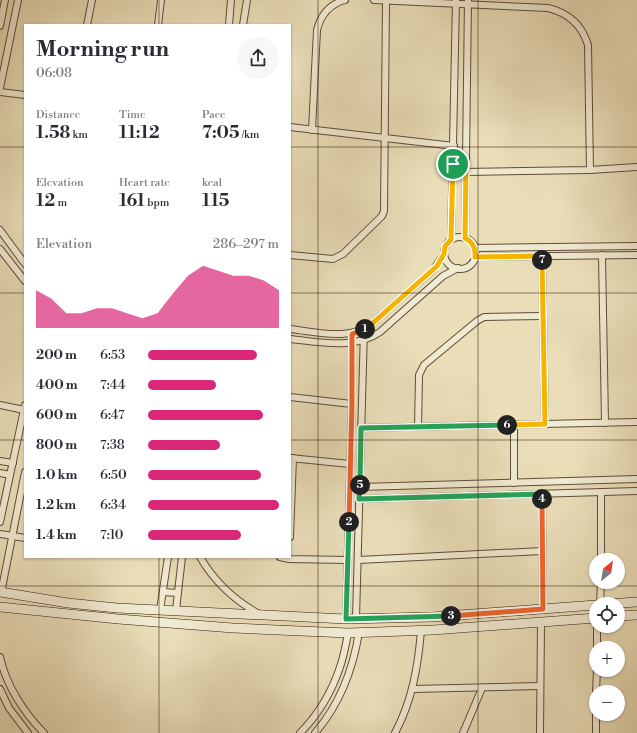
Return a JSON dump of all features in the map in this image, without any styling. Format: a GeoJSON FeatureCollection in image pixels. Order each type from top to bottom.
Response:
{"type":"FeatureCollection","features":[{"type":"Feature","properties":{"kind":"street"},"geometry":{"type":"LineString","coordinates":[[0,26],[6,0]]}},
{"type":"Feature","properties":{"kind":"street"},"geometry":{"type":"LineString","coordinates":[[0,88],[18,0]]}},
{"type":"Feature","properties":{"kind":"street"},"geometry":{"type":"LineString","coordinates":[[87,24],[92,0]]}},
{"type":"Feature","properties":{"kind":"street"},"geometry":{"type":"LineString","coordinates":[[158,24],[161,0]]}},
{"type":"Feature","properties":{"kind":"street"},"geometry":{"type":"LineString","coordinates":[[228,24],[231,0]]}},
{"type":"Feature","properties":{"kind":"street"},"geometry":{"type":"LineString","coordinates":[[243,24],[247,0]]}},
{"type":"Feature","properties":{"kind":"street"},"geometry":{"type":"LineString","coordinates":[[312,130],[318,24],[330,7],[345,0]]}},
{"type":"Feature","properties":{"kind":"street"},"geometry":{"type":"LineString","coordinates":[[374,0],[468,2],[548,8],[571,17],[582,30],[588,45],[590,170]]}},
{"type":"Feature","properties":{"kind":"street"},"geometry":{"type":"LineString","coordinates":[[291,255],[333,259],[338,257],[379,221],[384,211],[386,1]]}},
{"type":"Feature","properties":{"kind":"street"},"geometry":{"type":"LineString","coordinates":[[451,240],[456,2]]}},
{"type":"Feature","properties":{"kind":"street"},"geometry":{"type":"LineString","coordinates":[[465,238],[468,2]]}},
{"type":"Feature","properties":{"kind":"street"},"geometry":{"type":"LineString","coordinates":[[0,92],[24,95]]}},
{"type":"Feature","properties":{"kind":"street"},"geometry":{"type":"LineString","coordinates":[[291,127],[454,146]]}},
{"type":"Feature","properties":{"kind":"street"},"geometry":{"type":"LineString","coordinates":[[453,164],[466,164]]}},
{"type":"Feature","properties":{"kind":"street"},"geometry":{"type":"LineString","coordinates":[[465,172],[590,170],[637,167]]}},
{"type":"Feature","properties":{"kind":"street"},"geometry":{"type":"LineString","coordinates":[[0,230],[24,263]]}},
{"type":"Feature","properties":{"kind":"street"},"geometry":{"type":"LineString","coordinates":[[291,329],[352,334],[364,329],[434,269],[444,254],[445,246],[451,240],[459,237],[465,238],[471,242],[475,248],[475,257],[470,265],[458,268],[443,276],[380,332],[363,340],[352,343],[291,339]]}},
{"type":"Feature","properties":{"kind":"street"},"geometry":{"type":"LineString","coordinates":[[475,248],[637,246]]}},
{"type":"Feature","properties":{"kind":"street"},"geometry":{"type":"LineString","coordinates":[[0,248],[24,280]]}},
{"type":"Feature","properties":{"kind":"street"},"geometry":{"type":"LineString","coordinates":[[444,254],[450,265],[458,268]]}},
{"type":"Feature","properties":{"kind":"street"},"geometry":{"type":"LineString","coordinates":[[602,255],[605,423]]}},
{"type":"Feature","properties":{"kind":"street"},"geometry":{"type":"LineString","coordinates":[[475,257],[637,255]]}},
{"type":"Feature","properties":{"kind":"street"},"geometry":{"type":"LineString","coordinates":[[542,256],[545,424]]}},
{"type":"Feature","properties":{"kind":"street"},"geometry":{"type":"LineString","coordinates":[[418,427],[419,374],[424,365],[477,321],[484,317],[543,316]]}},
{"type":"Feature","properties":{"kind":"street"},"geometry":{"type":"LineString","coordinates":[[356,618],[364,329]]}},
{"type":"Feature","properties":{"kind":"street"},"geometry":{"type":"LineString","coordinates":[[346,619],[352,404],[352,334]]}},
{"type":"Feature","properties":{"kind":"street"},"geometry":{"type":"LineString","coordinates":[[291,397],[352,404]]}},
{"type":"Feature","properties":{"kind":"street"},"geometry":{"type":"LineString","coordinates":[[0,405],[24,407],[0,522]]}},
{"type":"Feature","properties":{"kind":"street"},"geometry":{"type":"LineString","coordinates":[[361,428],[637,422]]}},
{"type":"Feature","properties":{"kind":"street"},"geometry":{"type":"LineString","coordinates":[[514,425],[514,483]]}},
{"type":"Feature","properties":{"kind":"street"},"geometry":{"type":"LineString","coordinates":[[291,498],[292,458],[350,464]]}},
{"type":"Feature","properties":{"kind":"street"},"geometry":{"type":"LineString","coordinates":[[0,461],[12,463]]}},
{"type":"Feature","properties":{"kind":"street"},"geometry":{"type":"LineString","coordinates":[[0,473],[10,475]]}},
{"type":"Feature","properties":{"kind":"street"},"geometry":{"type":"LineString","coordinates":[[24,477],[1,592],[92,605],[160,610],[346,619],[432,617],[589,606]]}},
{"type":"Feature","properties":{"kind":"street"},"geometry":{"type":"LineString","coordinates":[[360,487],[637,479]]}},
{"type":"Feature","properties":{"kind":"street"},"geometry":{"type":"LineString","coordinates":[[359,499],[637,491]]}},
{"type":"Feature","properties":{"kind":"street"},"geometry":{"type":"LineString","coordinates":[[601,492],[601,553]]}},
{"type":"Feature","properties":{"kind":"street"},"geometry":{"type":"LineString","coordinates":[[542,494],[543,609]]}},
{"type":"Feature","properties":{"kind":"street"},"geometry":{"type":"LineString","coordinates":[[0,534],[24,538]]}},
{"type":"Feature","properties":{"kind":"street"},"geometry":{"type":"LineString","coordinates":[[358,560],[542,551]]}},
{"type":"Feature","properties":{"kind":"street"},"geometry":{"type":"LineString","coordinates":[[160,610],[168,558]]}},
{"type":"Feature","properties":{"kind":"street"},"geometry":{"type":"LineString","coordinates":[[176,610],[182,558]]}},
{"type":"Feature","properties":{"kind":"street"},"geometry":{"type":"LineString","coordinates":[[201,558],[210,573],[225,589],[242,603],[260,614]]}},
{"type":"Feature","properties":{"kind":"street"},"geometry":{"type":"LineString","coordinates":[[289,558],[348,560]]}},
{"type":"Feature","properties":{"kind":"street"},"geometry":{"type":"LineString","coordinates":[[163,592],[178,593]]}},
{"type":"Feature","properties":{"kind":"street"},"geometry":{"type":"LineString","coordinates":[[625,603],[637,602]]}},
{"type":"Feature","properties":{"kind":"street"},"geometry":{"type":"LineString","coordinates":[[0,607],[126,620],[232,628],[348,633],[421,631],[589,619]]}},
{"type":"Feature","properties":{"kind":"street"},"geometry":{"type":"LineString","coordinates":[[625,616],[637,615]]}},
{"type":"Feature","properties":{"kind":"street"},"geometry":{"type":"LineString","coordinates":[[432,617],[433,630]]}},
{"type":"Feature","properties":{"kind":"street"},"geometry":{"type":"LineString","coordinates":[[540,733],[541,622]]}},
{"type":"Feature","properties":{"kind":"street"},"geometry":{"type":"LineString","coordinates":[[395,733],[401,721],[412,689],[419,660],[421,631]]}},
{"type":"Feature","properties":{"kind":"street"},"geometry":{"type":"LineString","coordinates":[[315,733],[331,712],[347,682],[359,632]]}},
{"type":"Feature","properties":{"kind":"street"},"geometry":{"type":"LineString","coordinates":[[300,733],[327,697],[341,666],[348,633]]}},
{"type":"Feature","properties":{"kind":"street"},"geometry":{"type":"LineString","coordinates":[[0,657],[1,664],[14,695],[33,722],[44,733]]}},
{"type":"Feature","properties":{"kind":"street"},"geometry":{"type":"LineString","coordinates":[[412,689],[540,686]]}},
{"type":"Feature","properties":{"kind":"street"},"geometry":{"type":"LineString","coordinates":[[464,733],[482,688]]}},
{"type":"Feature","properties":{"kind":"street"},"geometry":{"type":"LineString","coordinates":[[0,690],[25,732]]}},
{"type":"Feature","properties":{"kind":"street"},"geometry":{"type":"LineString","coordinates":[[596,721],[596,733]]}},
{"type":"Feature","properties":{"kind":"route"},"geometry":{"type":"LineString","coordinates":[[453,164],[466,164],[465,238],[473,244],[475,248],[475,257],[542,256],[545,424],[361,428],[359,499],[542,494],[543,609],[432,617],[346,619],[352,404],[352,334],[364,329],[374,322],[440,262],[444,254],[445,246],[451,240],[453,164]]}}]}
